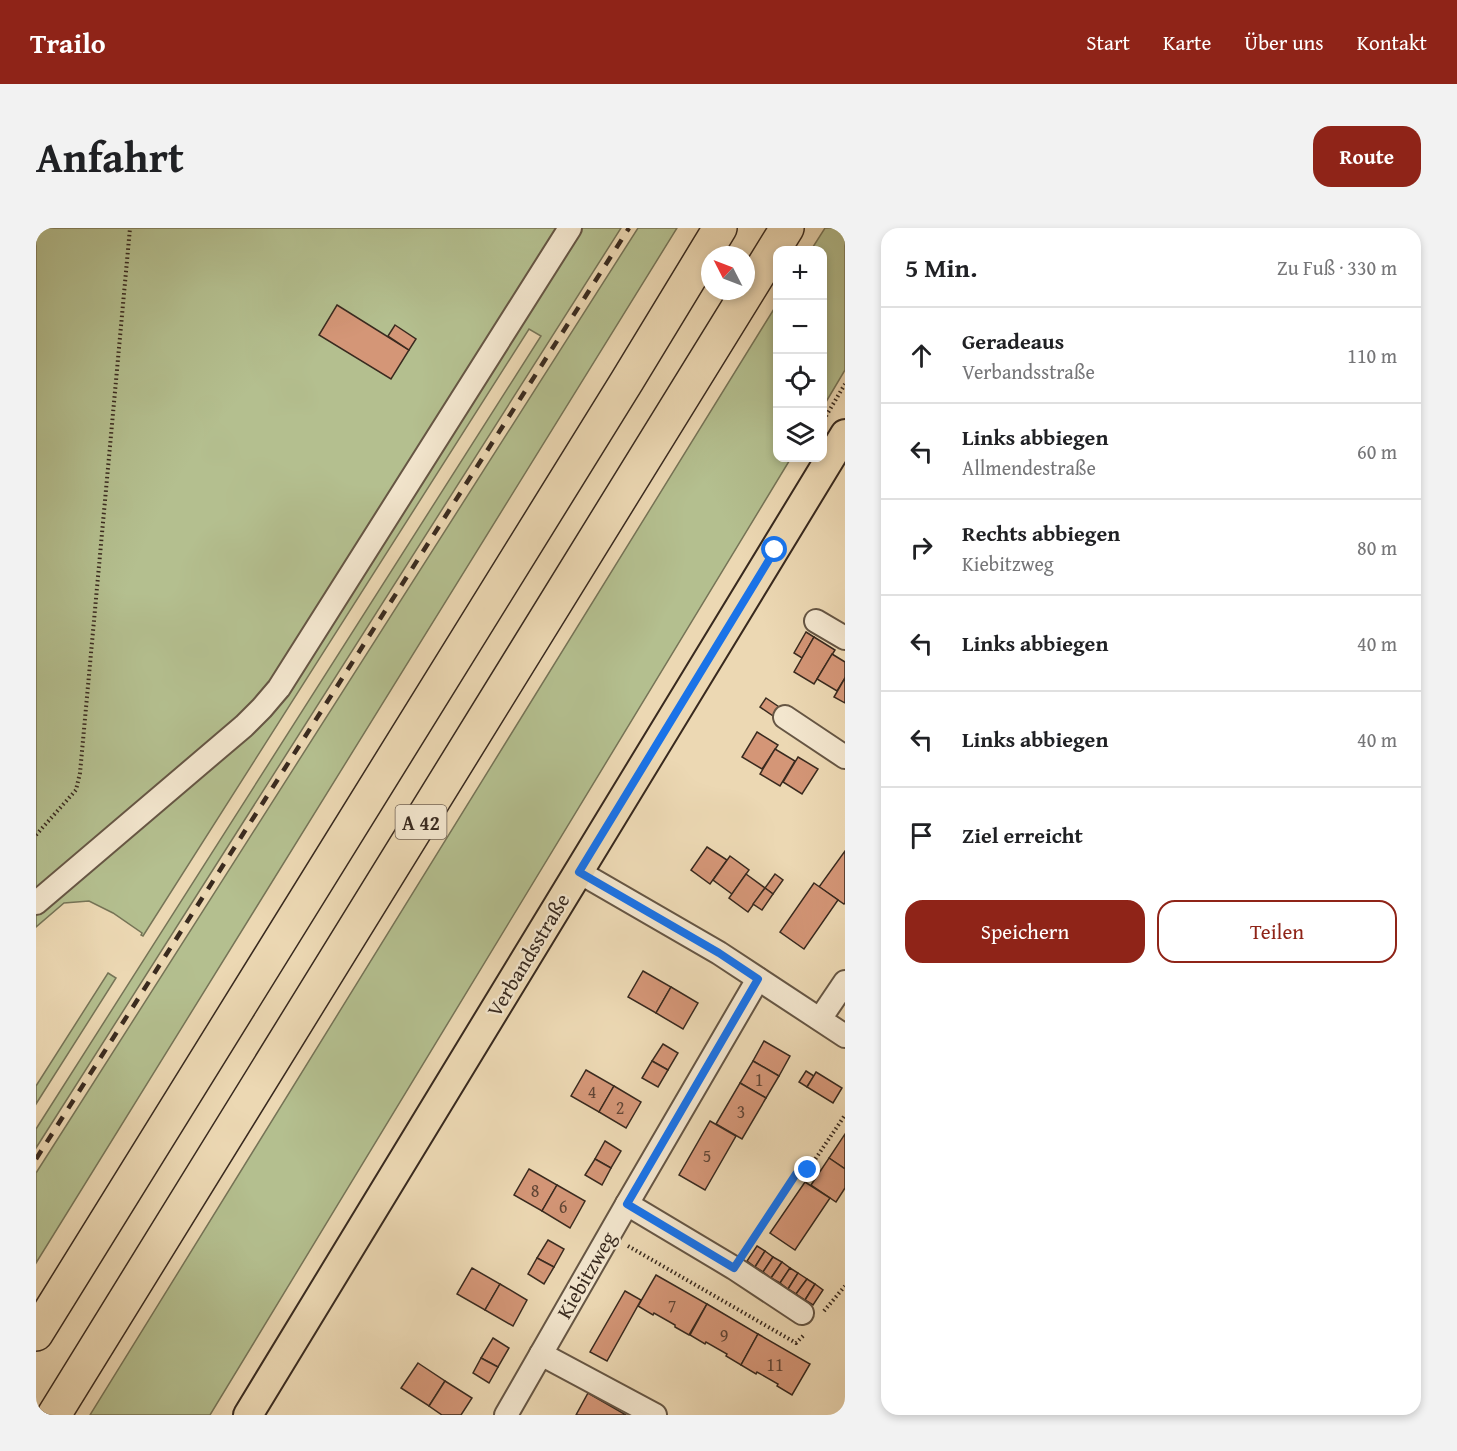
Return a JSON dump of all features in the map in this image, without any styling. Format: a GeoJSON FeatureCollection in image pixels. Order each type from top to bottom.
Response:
{"type":"FeatureCollection","features":[{"type":"Feature","properties":{"kind":"highway","name":"A 42"},"geometry":{"type":"LineString","coordinates":[[36,1334],[621,392],[720,228]]}},
{"type":"Feature","properties":{"kind":"highway","name":"A 42"},"geometry":{"type":"LineString","coordinates":[[54,1415],[787,228]]}},
{"type":"Feature","properties":{"kind":"main road","name":"Verbandsstraße"},"geometry":{"type":"LineString","coordinates":[[248,1415],[845,434]]}},
{"type":"Feature","properties":{"kind":"street"},"geometry":{"type":"LineString","coordinates":[[36,903],[244,726],[279,688],[570,228]]}},
{"type":"Feature","properties":{"kind":"street"},"geometry":{"type":"LineString","coordinates":[[816,621],[845,638]]}},
{"type":"Feature","properties":{"kind":"street"},"geometry":{"type":"LineString","coordinates":[[785,717],[845,757]]}},
{"type":"Feature","properties":{"kind":"street"},"geometry":{"type":"LineString","coordinates":[[579,872],[719,953],[845,1036]]}},
{"type":"Feature","properties":{"kind":"street","name":"Kiebitzweg"},"geometry":{"type":"LineString","coordinates":[[506,1415],[758,979]]}},
{"type":"Feature","properties":{"kind":"street"},"geometry":{"type":"LineString","coordinates":[[820,1019],[845,982]]}},
{"type":"Feature","properties":{"kind":"street"},"geometry":{"type":"LineString","coordinates":[[627,1204],[734,1268],[802,1313]]}},
{"type":"Feature","properties":{"kind":"street"},"geometry":{"type":"LineString","coordinates":[[541,1354],[656,1415]]}},
{"type":"Feature","properties":{"kind":"path"},"geometry":{"type":"LineString","coordinates":[[36,835],[76,790],[80,773],[130,228]]}},
{"type":"Feature","properties":{"kind":"path"},"geometry":{"type":"LineString","coordinates":[[827,414],[845,384]]}},
{"type":"Feature","properties":{"kind":"path"},"geometry":{"type":"LineString","coordinates":[[734,1268],[796,1174],[808,1170],[845,1115]]}},
{"type":"Feature","properties":{"kind":"green space"},"geometry":{"type":"Polygon","coordinates":[[[36,228],[621,228],[36,1148],[36,1129],[541,336],[529,329],[143,936],[113,913],[89,901],[64,903],[36,927],[36,228]]]}},
{"type":"Feature","properties":{"kind":"green space"},"geometry":{"type":"Polygon","coordinates":[[[638,228],[677,228],[36,1263],[36,1173],[638,228]]]}},
{"type":"Feature","properties":{"kind":"green space"},"geometry":{"type":"Polygon","coordinates":[[[825,228],[845,228],[845,370],[827,400],[827,246],[814,246],[825,228]]]}},
{"type":"Feature","properties":{"kind":"green space"},"geometry":{"type":"Polygon","coordinates":[[[773,310],[773,462],[789,462],[210,1415],[90,1415],[773,310]]]}},
{"type":"Feature","properties":{"kind":"green space"},"geometry":{"type":"Polygon","coordinates":[[[108,973],[116,978],[36,1104],[36,1086],[108,973]]]}},
{"type":"Feature","properties":{"kind":"building"},"geometry":{"type":"Polygon","coordinates":[[[337,305],[409,350],[391,379],[319,335],[337,305]]]}},
{"type":"Feature","properties":{"kind":"building"},"geometry":{"type":"Polygon","coordinates":[[[395,325],[416,339],[409,350],[388,336],[395,325]]]}},
{"type":"Feature","properties":{"kind":"building"},"geometry":{"type":"Polygon","coordinates":[[[806,632],[814,637],[802,658],[794,653],[806,632]]]}},
{"type":"Feature","properties":{"kind":"building"},"geometry":{"type":"Polygon","coordinates":[[[814,637],[835,650],[814,684],[794,672],[814,637]]]}},
{"type":"Feature","properties":{"kind":"building"},"geometry":{"type":"Polygon","coordinates":[[[832,654],[845,662],[845,678],[837,691],[817,679],[832,654]]]}},
{"type":"Feature","properties":{"kind":"building"},"geometry":{"type":"Polygon","coordinates":[[[845,678],[845,703],[834,697],[845,678]]]}},
{"type":"Feature","properties":{"kind":"building"},"geometry":{"type":"Polygon","coordinates":[[[766,698],[785,711],[779,720],[760,707],[766,698]]]}},
{"type":"Feature","properties":{"kind":"building"},"geometry":{"type":"Polygon","coordinates":[[[757,732],[778,745],[762,769],[742,757],[757,732]]]}},
{"type":"Feature","properties":{"kind":"building"},"geometry":{"type":"Polygon","coordinates":[[[775,749],[795,761],[780,786],[760,774],[775,749]]]}},
{"type":"Feature","properties":{"kind":"building"},"geometry":{"type":"Polygon","coordinates":[[[798,757],[818,769],[802,794],[783,782],[798,757]]]}},
{"type":"Feature","properties":{"kind":"building"},"geometry":{"type":"Polygon","coordinates":[[[707,847],[727,860],[710,884],[691,870],[707,847]]]}},
{"type":"Feature","properties":{"kind":"building"},"geometry":{"type":"Polygon","coordinates":[[[845,851],[845,903],[844,904],[819,887],[845,851]]]}},
{"type":"Feature","properties":{"kind":"building"},"geometry":{"type":"Polygon","coordinates":[[[730,856],[749,870],[732,894],[713,880],[730,856]]]}},
{"type":"Feature","properties":{"kind":"building"},"geometry":{"type":"Polygon","coordinates":[[[746,874],[765,888],[748,912],[729,898],[746,874]]]}},
{"type":"Feature","properties":{"kind":"building"},"geometry":{"type":"Polygon","coordinates":[[[775,874],[783,880],[773,894],[765,888],[775,874]]]}},
{"type":"Feature","properties":{"kind":"building"},"geometry":{"type":"Polygon","coordinates":[[[814,883],[838,900],[804,949],[780,932],[814,883]]]}},
{"type":"Feature","properties":{"kind":"building"},"geometry":{"type":"Polygon","coordinates":[[[765,888],[773,894],[762,910],[753,904],[765,888]]]}},
{"type":"Feature","properties":{"kind":"building"},"geometry":{"type":"Polygon","coordinates":[[[643,971],[671,987],[656,1013],[628,997],[643,971]]]}},
{"type":"Feature","properties":{"kind":"building"},"geometry":{"type":"Polygon","coordinates":[[[671,987],[698,1003],[683,1029],[656,1013],[671,987]]]}},
{"type":"Feature","properties":{"kind":"building"},"geometry":{"type":"Polygon","coordinates":[[[764,1041],[790,1056],[779,1076],[753,1061],[764,1041]]]}},
{"type":"Feature","properties":{"kind":"building"},"geometry":{"type":"Polygon","coordinates":[[[663,1044],[678,1053],[668,1070],[652,1061],[663,1044]]]}},
{"type":"Feature","properties":{"kind":"building"},"geometry":{"type":"Polygon","coordinates":[[[652,1061],[668,1070],[658,1087],[642,1078],[652,1061]]]}},
{"type":"Feature","properties":{"kind":"building"},"geometry":{"type":"Polygon","coordinates":[[[753,1061],[779,1076],[766,1098],[740,1083],[753,1061]]]}},
{"type":"Feature","properties":{"kind":"building"},"geometry":{"type":"Polygon","coordinates":[[[586,1070],[614,1086],[599,1112],[571,1096],[586,1070]]]}},
{"type":"Feature","properties":{"kind":"building"},"geometry":{"type":"Polygon","coordinates":[[[806,1071],[814,1076],[807,1087],[799,1082],[806,1071]]]}},
{"type":"Feature","properties":{"kind":"building"},"geometry":{"type":"Polygon","coordinates":[[[816,1072],[842,1088],[833,1103],[807,1087],[816,1072]]]}},
{"type":"Feature","properties":{"kind":"building"},"geometry":{"type":"Polygon","coordinates":[[[740,1083],[766,1098],[742,1139],[716,1124],[740,1083]]]}},
{"type":"Feature","properties":{"kind":"building"},"geometry":{"type":"Polygon","coordinates":[[[614,1086],[641,1102],[626,1128],[599,1112],[614,1086]]]}},
{"type":"Feature","properties":{"kind":"building"},"geometry":{"type":"Polygon","coordinates":[[[710,1121],[736,1136],[705,1190],[679,1175],[710,1121]]]}},
{"type":"Feature","properties":{"kind":"building"},"geometry":{"type":"Polygon","coordinates":[[[845,1134],[845,1169],[829,1158],[845,1134]]]}},
{"type":"Feature","properties":{"kind":"building"},"geometry":{"type":"Polygon","coordinates":[[[605,1141],[621,1151],[611,1168],[595,1159],[605,1141]]]}},
{"type":"Feature","properties":{"kind":"building"},"geometry":{"type":"Polygon","coordinates":[[[829,1158],[845,1169],[845,1188],[836,1202],[811,1185],[829,1158]]]}},
{"type":"Feature","properties":{"kind":"building"},"geometry":{"type":"Polygon","coordinates":[[[595,1159],[611,1168],[602,1185],[585,1175],[595,1159]]]}},
{"type":"Feature","properties":{"kind":"building"},"geometry":{"type":"Polygon","coordinates":[[[529,1169],[557,1185],[542,1211],[514,1195],[529,1169]]]}},
{"type":"Feature","properties":{"kind":"building"},"geometry":{"type":"Polygon","coordinates":[[[805,1182],[830,1198],[795,1250],[770,1233],[805,1182]]]}},
{"type":"Feature","properties":{"kind":"building"},"geometry":{"type":"Polygon","coordinates":[[[557,1185],[585,1201],[570,1228],[542,1211],[557,1185]]]}},
{"type":"Feature","properties":{"kind":"building"},"geometry":{"type":"Polygon","coordinates":[[[548,1240],[564,1249],[554,1267],[537,1258],[548,1240]]]}},
{"type":"Feature","properties":{"kind":"building"},"geometry":{"type":"Polygon","coordinates":[[[757,1246],[765,1251],[755,1267],[747,1261],[757,1246]]]}},
{"type":"Feature","properties":{"kind":"building"},"geometry":{"type":"Polygon","coordinates":[[[765,1251],[773,1257],[763,1272],[755,1267],[765,1251]]]}},
{"type":"Feature","properties":{"kind":"building"},"geometry":{"type":"Polygon","coordinates":[[[773,1257],[782,1262],[771,1278],[763,1272],[773,1257]]]}},
{"type":"Feature","properties":{"kind":"building"},"geometry":{"type":"Polygon","coordinates":[[[537,1258],[554,1267],[544,1284],[528,1274],[537,1258]]]}},
{"type":"Feature","properties":{"kind":"building"},"geometry":{"type":"Polygon","coordinates":[[[782,1262],[790,1268],[780,1283],[771,1278],[782,1262]]]}},
{"type":"Feature","properties":{"kind":"building"},"geometry":{"type":"Polygon","coordinates":[[[472,1268],[500,1284],[485,1310],[457,1294],[472,1268]]]}},
{"type":"Feature","properties":{"kind":"building"},"geometry":{"type":"Polygon","coordinates":[[[790,1268],[798,1273],[788,1289],[780,1283],[790,1268]]]}},
{"type":"Feature","properties":{"kind":"building"},"geometry":{"type":"Polygon","coordinates":[[[798,1273],[807,1279],[796,1294],[788,1289],[798,1273]]]}},
{"type":"Feature","properties":{"kind":"building"},"geometry":{"type":"Polygon","coordinates":[[[656,1275],[707,1304],[689,1335],[654,1313],[653,1315],[638,1306],[656,1275]]]}},
{"type":"Feature","properties":{"kind":"building"},"geometry":{"type":"Polygon","coordinates":[[[807,1279],[815,1284],[805,1300],[796,1294],[807,1279]]]}},
{"type":"Feature","properties":{"kind":"building"},"geometry":{"type":"Polygon","coordinates":[[[500,1284],[527,1300],[513,1326],[485,1310],[500,1284]]]}},
{"type":"Feature","properties":{"kind":"building"},"geometry":{"type":"Polygon","coordinates":[[[815,1284],[823,1290],[813,1305],[805,1300],[815,1284]]]}},
{"type":"Feature","properties":{"kind":"building"},"geometry":{"type":"Polygon","coordinates":[[[625,1291],[641,1300],[607,1361],[590,1352],[625,1291]]]}},
{"type":"Feature","properties":{"kind":"building"},"geometry":{"type":"Polygon","coordinates":[[[707,1304],[758,1334],[741,1365],[726,1356],[727,1354],[690,1335],[707,1304]]]}},
{"type":"Feature","properties":{"kind":"building"},"geometry":{"type":"Polygon","coordinates":[[[758,1334],[810,1364],[792,1395],[777,1386],[778,1384],[741,1365],[758,1334]]]}},
{"type":"Feature","properties":{"kind":"building"},"geometry":{"type":"Polygon","coordinates":[[[493,1338],[509,1348],[498,1367],[481,1358],[493,1338]]]}},
{"type":"Feature","properties":{"kind":"building"},"geometry":{"type":"Polygon","coordinates":[[[481,1358],[498,1367],[489,1383],[473,1373],[481,1358]]]}},
{"type":"Feature","properties":{"kind":"building"},"geometry":{"type":"Polygon","coordinates":[[[418,1363],[445,1381],[429,1406],[401,1388],[418,1363]]]}},
{"type":"Feature","properties":{"kind":"building"},"geometry":{"type":"Polygon","coordinates":[[[445,1381],[472,1398],[461,1415],[442,1415],[429,1406],[445,1381]]]}},
{"type":"Feature","properties":{"kind":"building"},"geometry":{"type":"Polygon","coordinates":[[[588,1393],[626,1415],[576,1415],[588,1393]]]}},
{"type":"Feature","properties":{"kind":"railway"},"geometry":{"type":"LineString","coordinates":[[36,1159],[629,228]]}},
{"type":"Feature","properties":{"kind":"route"},"geometry":{"type":"LineString","coordinates":[[775,550],[579,872],[719,953],[758,979],[627,1204],[734,1268],[796,1174],[808,1170]]}}]}
